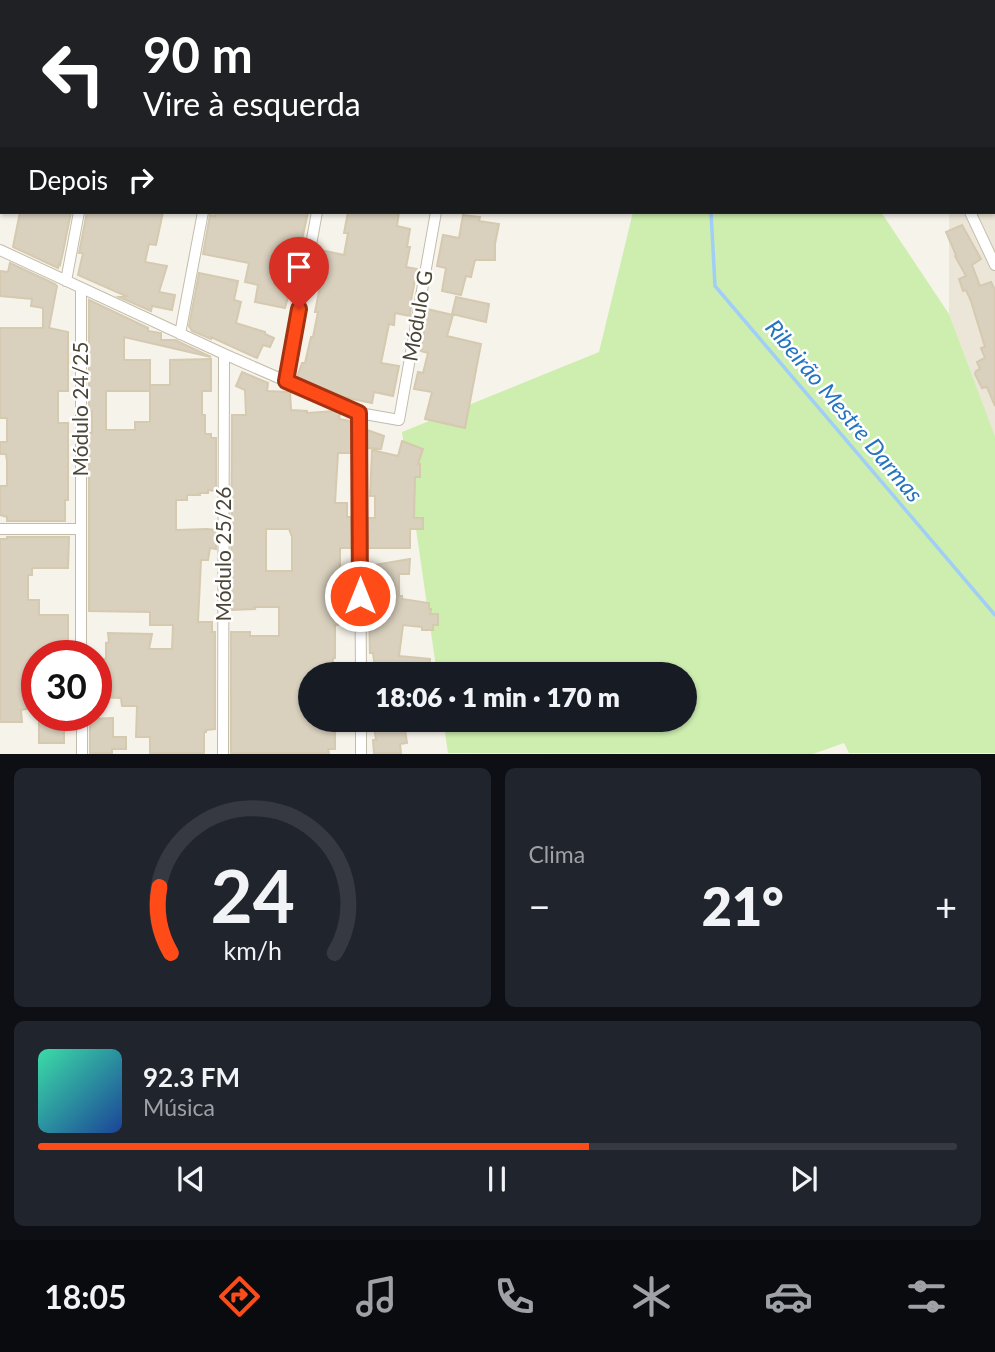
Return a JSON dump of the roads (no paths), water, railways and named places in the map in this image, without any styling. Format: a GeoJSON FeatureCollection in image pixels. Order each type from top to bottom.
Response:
{"type":"FeatureCollection","features":[{"type":"Feature","properties":{"kind":"street"},"geometry":{"type":"LineString","coordinates":[[66,281],[79,214]]}},
{"type":"Feature","properties":{"kind":"street"},"geometry":{"type":"LineString","coordinates":[[180,334],[203,214]]}},
{"type":"Feature","properties":{"kind":"street"},"geometry":{"type":"LineString","coordinates":[[286,381],[317,214]]}},
{"type":"Feature","properties":{"kind":"street","name":"Módulo G"},"geometry":{"type":"LineString","coordinates":[[359,413],[399,420],[436,214]]}},
{"type":"Feature","properties":{"kind":"street"},"geometry":{"type":"LineString","coordinates":[[971,214],[995,265]]}},
{"type":"Feature","properties":{"kind":"street"},"geometry":{"type":"LineString","coordinates":[[0,250],[359,413],[361,662]]}},
{"type":"Feature","properties":{"kind":"street","name":"Módulo 24/25"},"geometry":{"type":"LineString","coordinates":[[81,288],[81,640]]}},
{"type":"Feature","properties":{"kind":"street","name":"Módulo 25/26"},"geometry":{"type":"LineString","coordinates":[[223,754],[224,354]]}},
{"type":"Feature","properties":{"kind":"street"},"geometry":{"type":"LineString","coordinates":[[0,529],[80,529]]}},
{"type":"Feature","properties":{"kind":"street"},"geometry":{"type":"LineString","coordinates":[[82,731],[82,754]]}},
{"type":"Feature","properties":{"kind":"street"},"geometry":{"type":"LineString","coordinates":[[361,732],[362,754]]}},
{"type":"Feature","properties":{"kind":"waterway","name":"Ribeirão Mestre Darmas"},"geometry":{"type":"LineString","coordinates":[[711,214],[715,286],[995,615]]}}]}
